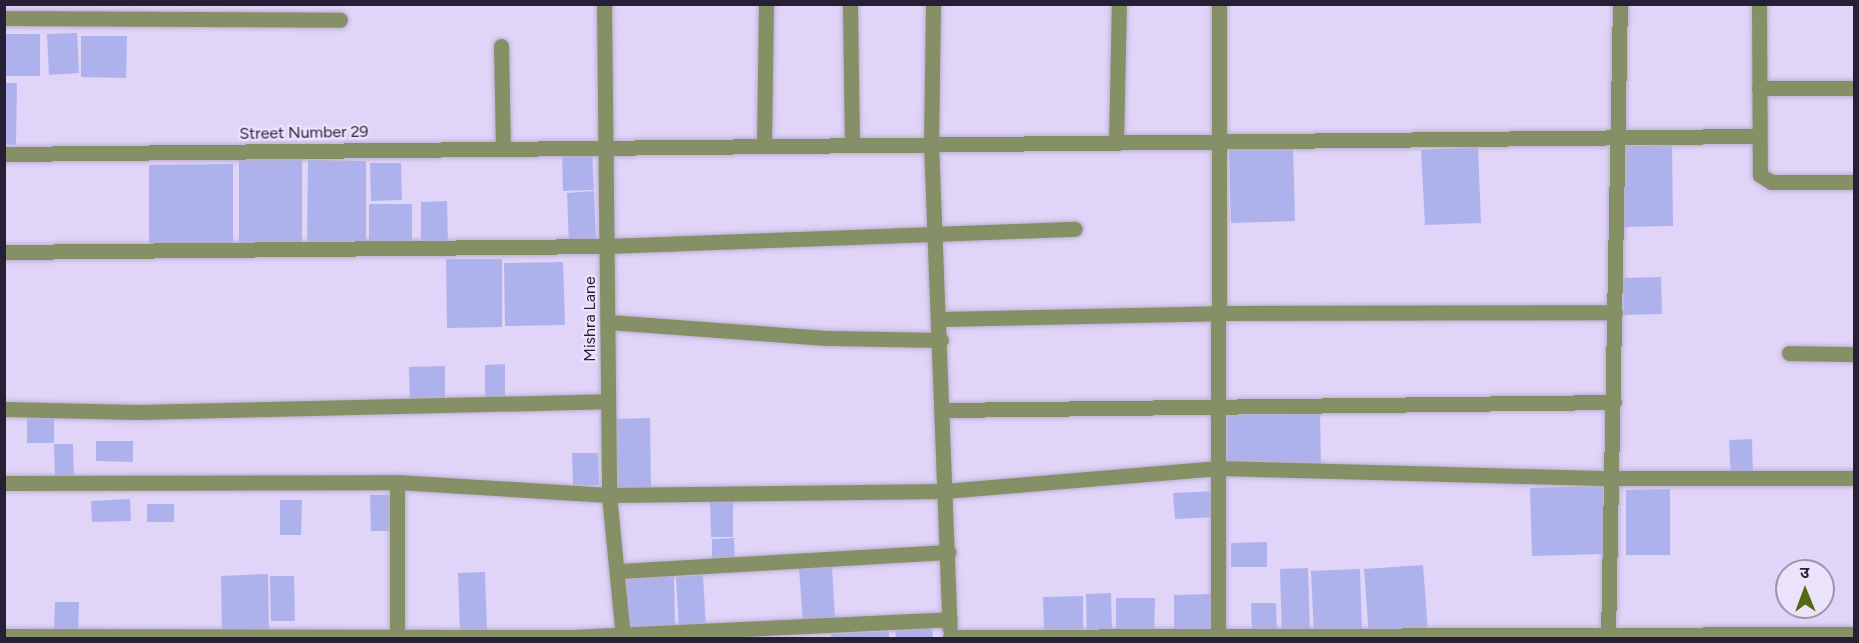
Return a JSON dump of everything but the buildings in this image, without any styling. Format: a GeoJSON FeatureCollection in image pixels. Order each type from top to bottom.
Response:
{"type":"FeatureCollection","features":[{"type":"Feature","properties":{"kind":"street","name":"Mishra Lane"},"geometry":{"type":"LineString","coordinates":[[604,4],[609,495],[623,636]]}},
{"type":"Feature","properties":{"kind":"street"},"geometry":{"type":"LineString","coordinates":[[764,145],[766,4]]}},
{"type":"Feature","properties":{"kind":"street"},"geometry":{"type":"LineString","coordinates":[[850,4],[852,145]]}},
{"type":"Feature","properties":{"kind":"street"},"geometry":{"type":"LineString","coordinates":[[933,4],[931,144],[941,340],[950,638],[1608,638],[1854,634]]}},
{"type":"Feature","properties":{"kind":"street"},"geometry":{"type":"LineString","coordinates":[[1116,142],[1119,4]]}},
{"type":"Feature","properties":{"kind":"street"},"geometry":{"type":"LineString","coordinates":[[1218,638],[1219,4]]}},
{"type":"Feature","properties":{"kind":"street"},"geometry":{"type":"LineString","coordinates":[[1608,638],[1614,402],[1614,138],[1620,4]]}},
{"type":"Feature","properties":{"kind":"street"},"geometry":{"type":"LineString","coordinates":[[1759,4],[1760,175],[1763,180],[1854,182]]}},
{"type":"Feature","properties":{"kind":"street"},"geometry":{"type":"LineString","coordinates":[[4,18],[340,20]]}},
{"type":"Feature","properties":{"kind":"street"},"geometry":{"type":"LineString","coordinates":[[501,46],[502,149]]}},
{"type":"Feature","properties":{"kind":"street"},"geometry":{"type":"LineString","coordinates":[[1759,88],[1854,88]]}},
{"type":"Feature","properties":{"kind":"street","name":"Street Number 29"},"geometry":{"type":"LineString","coordinates":[[4,154],[1759,136]]}},
{"type":"Feature","properties":{"kind":"street"},"geometry":{"type":"LineString","coordinates":[[4,252],[608,246],[936,236],[1075,229]]}},
{"type":"Feature","properties":{"kind":"street"},"geometry":{"type":"LineString","coordinates":[[939,319],[1219,313],[1615,312]]}},
{"type":"Feature","properties":{"kind":"street"},"geometry":{"type":"LineString","coordinates":[[609,322],[829,338],[941,340]]}},
{"type":"Feature","properties":{"kind":"street"},"geometry":{"type":"LineString","coordinates":[[1790,353],[1854,354]]}},
{"type":"Feature","properties":{"kind":"street"},"geometry":{"type":"LineString","coordinates":[[4,409],[137,412],[608,401]]}},
{"type":"Feature","properties":{"kind":"street"},"geometry":{"type":"LineString","coordinates":[[943,410],[1219,409],[1614,402]]}},
{"type":"Feature","properties":{"kind":"street"},"geometry":{"type":"LineString","coordinates":[[4,483],[397,482],[609,495],[944,491],[1219,468],[1612,478],[1854,478]]}},
{"type":"Feature","properties":{"kind":"street"},"geometry":{"type":"LineString","coordinates":[[397,482],[397,637]]}},
{"type":"Feature","properties":{"kind":"street"},"geometry":{"type":"LineString","coordinates":[[618,571],[948,552]]}},
{"type":"Feature","properties":{"kind":"street"},"geometry":{"type":"LineString","coordinates":[[4,636],[572,638],[761,633],[950,619]]}}]}
